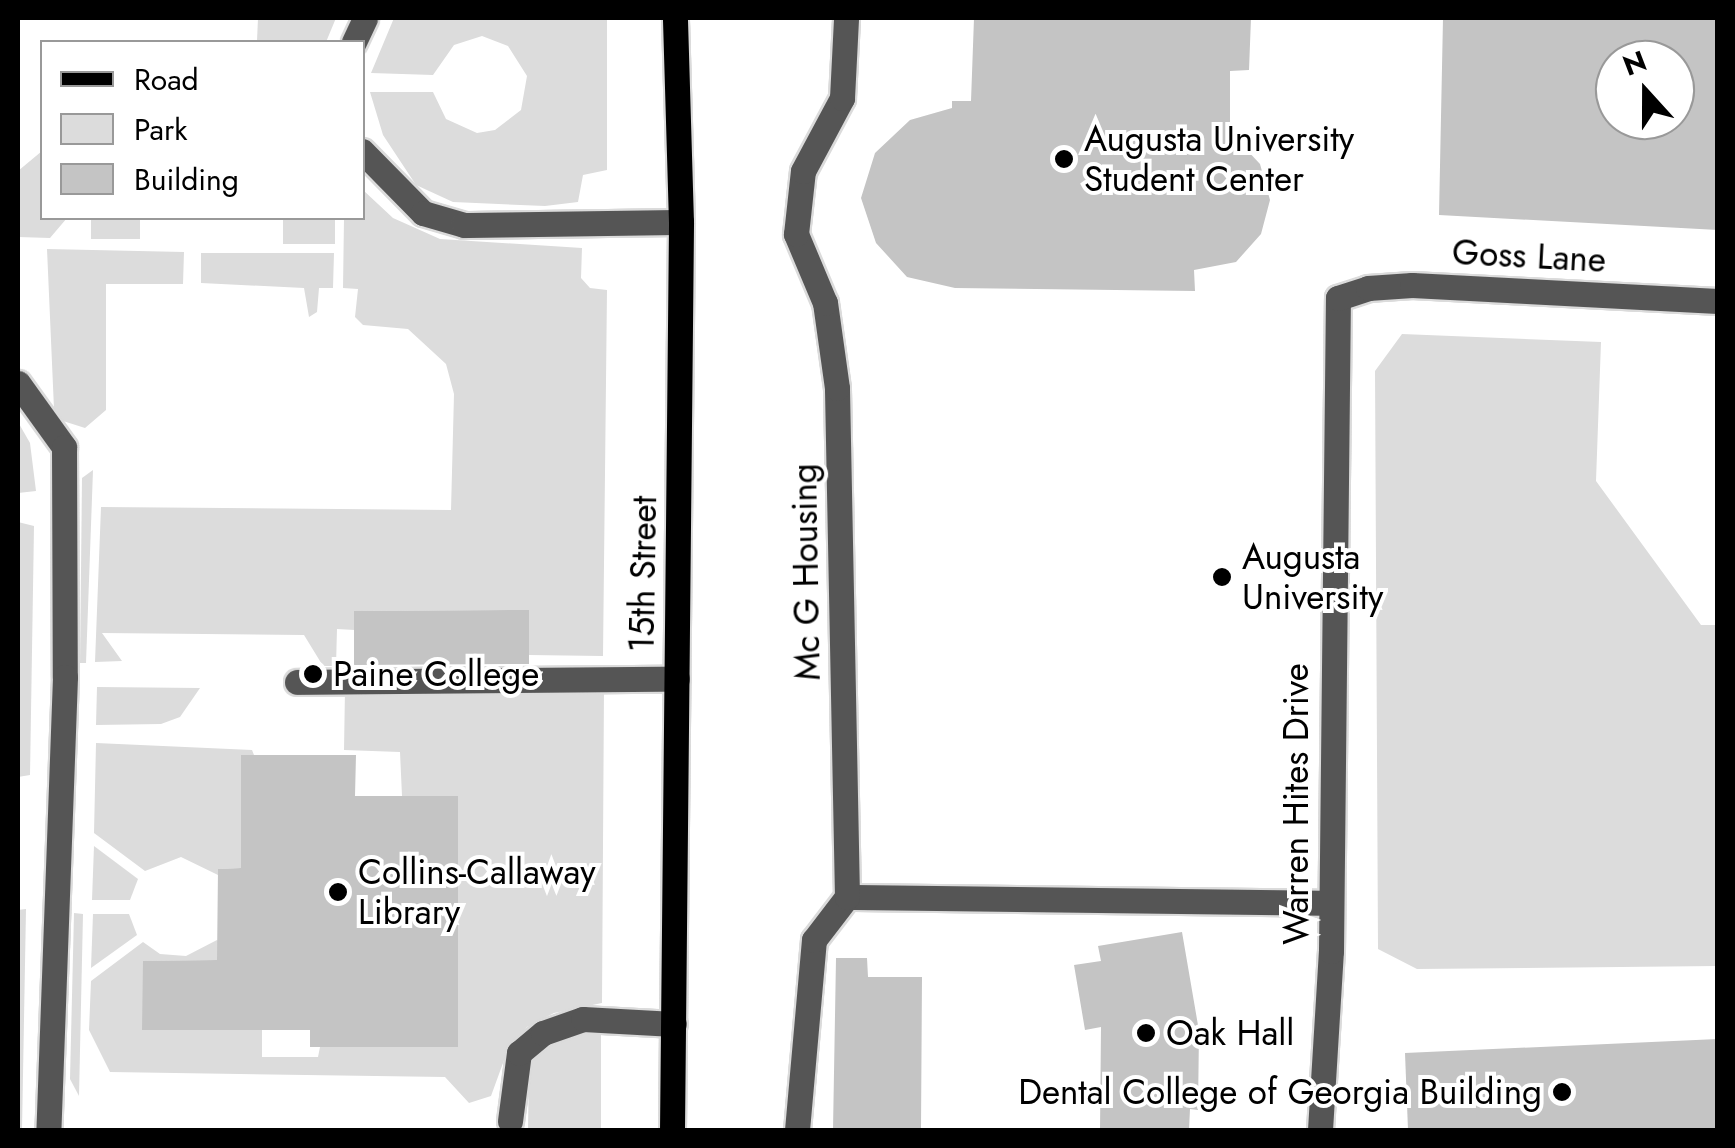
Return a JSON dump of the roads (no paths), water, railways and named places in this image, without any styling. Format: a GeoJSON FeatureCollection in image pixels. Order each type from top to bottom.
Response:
{"type":"FeatureCollection","features":[{"type":"Feature","properties":{"kind":"main road","name":"15th Street"},"geometry":{"type":"LineString","coordinates":[[672,1130],[681,222],[675,18]]}},
{"type":"Feature","properties":{"kind":"street","name":"Mc G Housing"},"geometry":{"type":"LineString","coordinates":[[846,18],[842,98],[802,171],[796,234],[825,303],[837,388],[848,897]]}},
{"type":"Feature","properties":{"kind":"street"},"geometry":{"type":"LineString","coordinates":[[365,153],[423,213],[464,226],[681,222]]}},
{"type":"Feature","properties":{"kind":"street","name":"Goss Lane"},"geometry":{"type":"LineString","coordinates":[[1338,298],[1368,288],[1412,285],[1718,301]]}},
{"type":"Feature","properties":{"kind":"street","name":"Warren Hites Drive"},"geometry":{"type":"LineString","coordinates":[[1320,1130],[1330,902],[1338,298]]}},
{"type":"Feature","properties":{"kind":"street"},"geometry":{"type":"LineString","coordinates":[[18,383],[64,447],[48,1130]]}},
{"type":"Feature","properties":{"kind":"street"},"geometry":{"type":"LineString","coordinates":[[296,682],[677,679]]}},
{"type":"Feature","properties":{"kind":"street"},"geometry":{"type":"LineString","coordinates":[[797,1130],[814,940],[848,897],[1330,902]]}},
{"type":"Feature","properties":{"kind":"street"},"geometry":{"type":"LineString","coordinates":[[510,1121],[519,1053],[542,1033],[583,1020],[674,1024]]}},
{"type":"Feature","properties":{"kind":"place","name":"Augusta University Student Center"},"geometry":{"type":"Point","coordinates":[1064,159]}},
{"type":"Feature","properties":{"kind":"place","name":"Augusta University"},"geometry":{"type":"Point","coordinates":[1222,577]}},
{"type":"Feature","properties":{"kind":"place","name":"Paine College"},"geometry":{"type":"Point","coordinates":[313,674]}},
{"type":"Feature","properties":{"kind":"place","name":"Collins-Callaway Library"},"geometry":{"type":"Point","coordinates":[338,892]}},
{"type":"Feature","properties":{"kind":"place","name":"Oak Hall"},"geometry":{"type":"Point","coordinates":[1146,1033]}},
{"type":"Feature","properties":{"kind":"place","name":"Dental College of Georgia Building"},"geometry":{"type":"Point","coordinates":[1562,1092]}}]}
